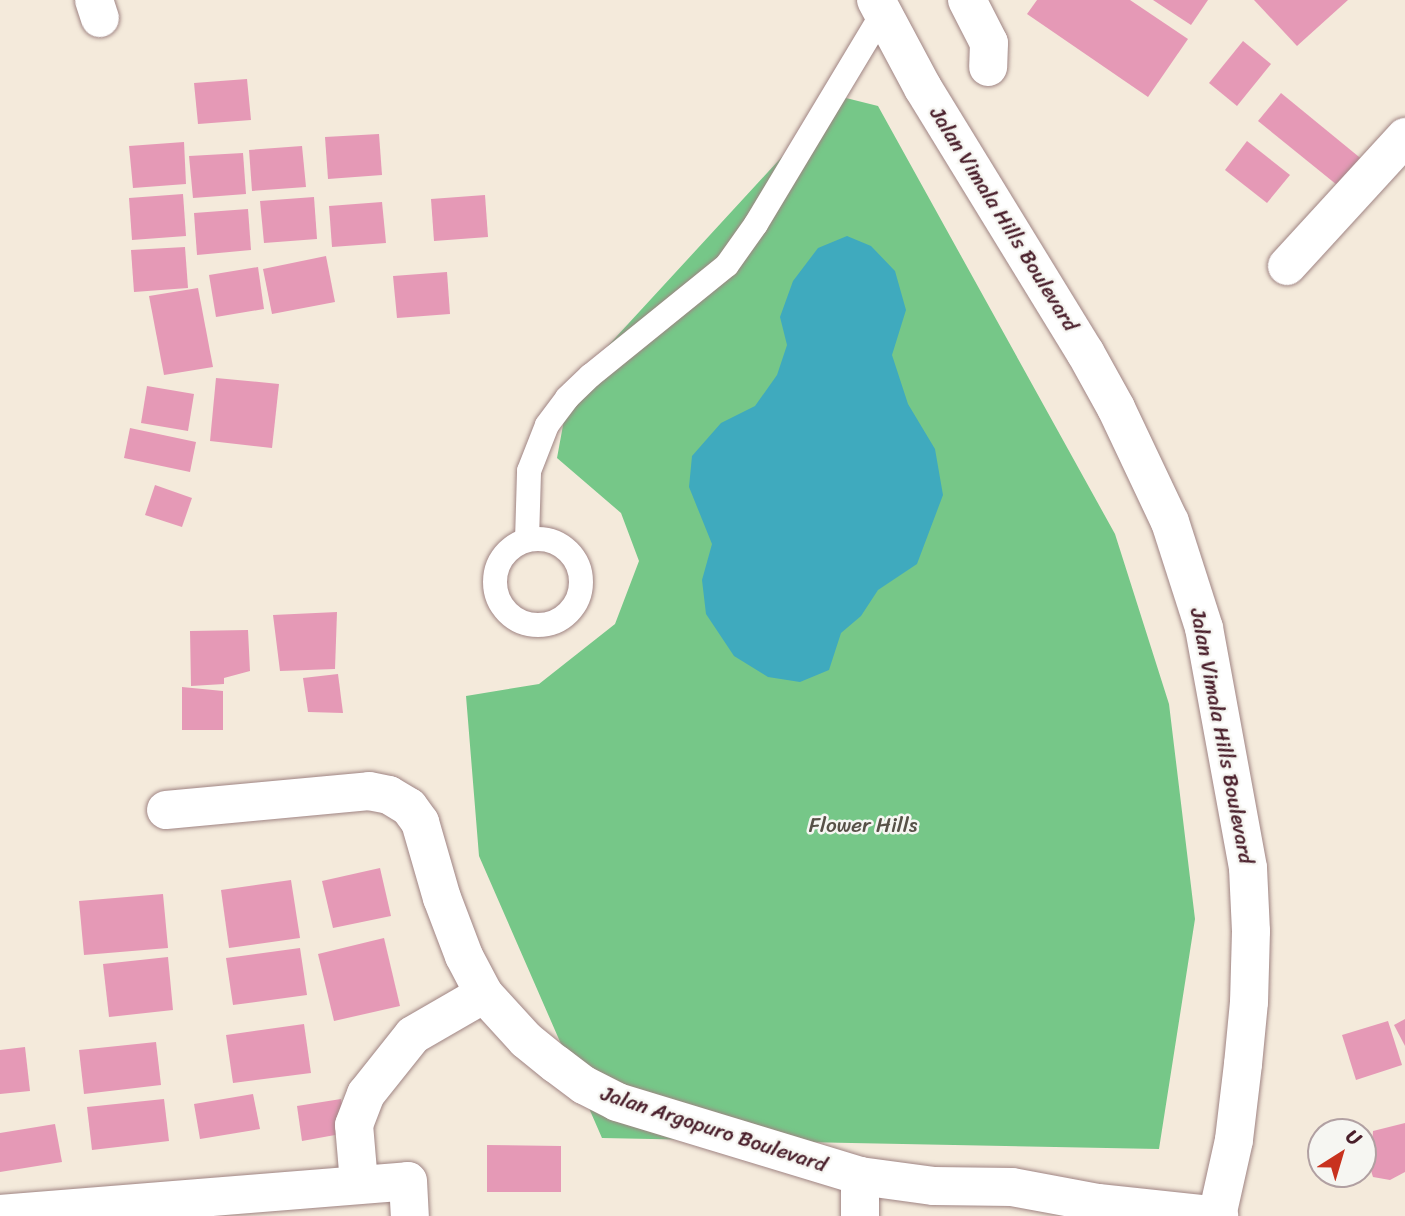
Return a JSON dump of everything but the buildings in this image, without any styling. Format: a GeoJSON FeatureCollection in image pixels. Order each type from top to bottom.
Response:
{"type":"FeatureCollection","features":[{"type":"Feature","properties":{"kind":"street"},"geometry":{"type":"LineString","coordinates":[[967,0],[989,43],[988,67]]}},
{"type":"Feature","properties":{"kind":"street","name":"Jalan Vimala Hills Boulevard"},"geometry":{"type":"LineString","coordinates":[[879,7],[1116,408],[1170,522],[1204,628],[1248,868],[1251,931],[1250,1002],[1238,1102],[1218,1216]]}},
{"type":"Feature","properties":{"kind":"street"},"geometry":{"type":"LineString","coordinates":[[1287,265],[1405,138]]}},
{"type":"Feature","properties":{"kind":"street","name":"Jalan Argopuro Boulevard"},"geometry":{"type":"LineString","coordinates":[[166,810],[369,791],[389,795],[409,807],[421,822],[442,898],[464,956],[484,994],[526,1040],[584,1085],[617,1102],[860,1176],[934,1186],[1012,1187],[1098,1203],[1218,1216]]}},
{"type":"Feature","properties":{"kind":"street"},"geometry":{"type":"LineString","coordinates":[[359,1183],[354,1125],[366,1094],[413,1035],[484,994]]}},
{"type":"Feature","properties":{"kind":"street"},"geometry":{"type":"LineString","coordinates":[[860,1176],[860,1216]]}},
{"type":"Feature","properties":{"kind":"street"},"geometry":{"type":"LineString","coordinates":[[0,1214],[315,1202],[359,1183],[408,1181],[410,1216]]}},
{"type":"Feature","properties":{"kind":"lane"},"geometry":{"type":"LineString","coordinates":[[527,540],[530,471],[547,425],[567,398],[590,376],[727,265],[756,225],[879,7]]}},
{"type":"Feature","properties":{"kind":"green space","name":"Flower Hills"},"geometry":{"type":"Polygon","coordinates":[[[838,96],[878,106],[1115,534],[1169,704],[1195,919],[1159,1149],[602,1138],[479,856],[466,696],[539,684],[615,624],[639,561],[621,513],[557,458],[570,387],[838,96]]]}},
{"type":"Feature","properties":{"kind":"water"},"geometry":{"type":"Polygon","coordinates":[[[847,236],[871,246],[895,271],[906,310],[892,355],[908,404],[935,449],[943,495],[917,564],[878,590],[861,616],[841,633],[829,670],[800,682],[768,677],[734,656],[706,614],[702,580],[712,544],[689,487],[692,456],[721,423],[755,406],[777,375],[787,345],[780,317],[793,281],[818,248],[847,236]]]}}]}
